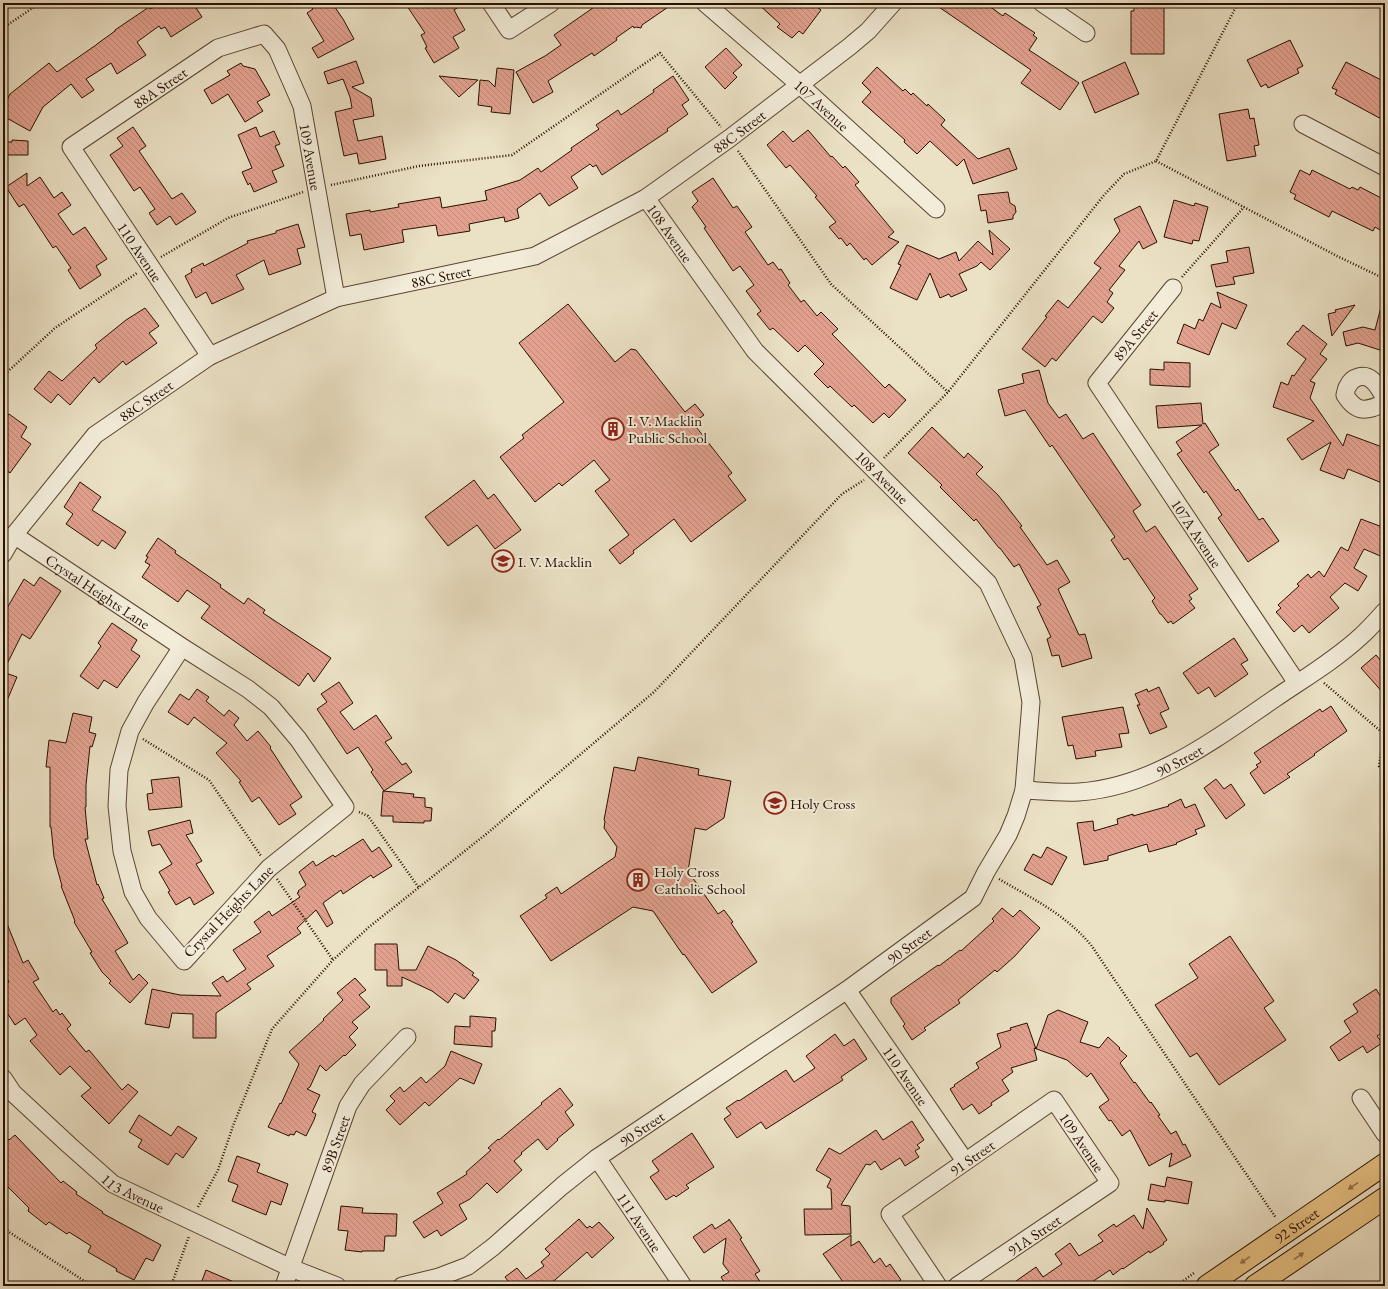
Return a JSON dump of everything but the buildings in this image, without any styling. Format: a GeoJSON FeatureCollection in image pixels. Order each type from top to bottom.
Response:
{"type":"FeatureCollection","features":[{"type":"Feature","properties":{"kind":"main road","name":"92 Street"},"geometry":{"type":"LineString","coordinates":[[1207,1286],[1385,1164]]}},
{"type":"Feature","properties":{"kind":"main road","name":"92 Street"},"geometry":{"type":"LineString","coordinates":[[1255,1286],[1385,1198]]}},
{"type":"Feature","properties":{"kind":"street"},"geometry":{"type":"LineString","coordinates":[[491,3],[509,30],[551,3]]}},
{"type":"Feature","properties":{"kind":"street","name":"107 Avenue"},"geometry":{"type":"LineString","coordinates":[[705,3],[800,85],[936,209]]}},
{"type":"Feature","properties":{"kind":"street","name":"88C Street"},"geometry":{"type":"LineString","coordinates":[[3,554],[14,535],[95,435],[210,356],[336,298],[535,256],[646,198],[730,138],[850,47],[868,31],[893,3]]}},
{"type":"Feature","properties":{"kind":"street"},"geometry":{"type":"LineString","coordinates":[[1042,3],[1086,33]]}},
{"type":"Feature","properties":{"kind":"street","name":"109 Avenue"},"geometry":{"type":"LineString","coordinates":[[254,37],[264,34],[277,48],[302,106],[336,298]]}},
{"type":"Feature","properties":{"kind":"street","name":"88A Street"},"geometry":{"type":"LineString","coordinates":[[71,147],[218,48],[254,37]]}},
{"type":"Feature","properties":{"kind":"street"},"geometry":{"type":"LineString","coordinates":[[1303,124],[1385,167]]}},
{"type":"Feature","properties":{"kind":"street","name":"110 Avenue"},"geometry":{"type":"LineString","coordinates":[[71,147],[210,356]]}},
{"type":"Feature","properties":{"kind":"street","name":"108 Avenue"},"geometry":{"type":"LineString","coordinates":[[646,198],[755,352],[988,582],[1023,657],[1031,702],[1024,790]]}},
{"type":"Feature","properties":{"kind":"street","name":"89A Street"},"geometry":{"type":"LineString","coordinates":[[1097,383],[1173,288]]}},
{"type":"Feature","properties":{"kind":"street"},"geometry":{"type":"LineString","coordinates":[[1385,399],[1380,389],[1372,380],[1363,376],[1354,378],[1347,386],[1345,395],[1352,405],[1361,409],[1372,408],[1385,404]]}},
{"type":"Feature","properties":{"kind":"street","name":"107A Avenue"},"geometry":{"type":"LineString","coordinates":[[1097,383],[1297,683]]}},
{"type":"Feature","properties":{"kind":"street","name":"Crystal Heights Lane"},"geometry":{"type":"LineString","coordinates":[[14,535],[248,689],[271,707],[298,739],[345,806],[269,868],[184,960],[148,918],[133,892],[122,851],[117,806],[119,770],[130,731],[146,702],[182,647]]}},
{"type":"Feature","properties":{"kind":"street","name":"90 Street"},"geometry":{"type":"LineString","coordinates":[[402,1286],[441,1282],[468,1266],[493,1247],[562,1186],[597,1158],[847,990],[973,898],[986,872],[1008,835],[1024,790],[1080,792],[1120,784],[1162,770],[1194,752],[1325,665],[1360,637],[1385,611]]}},
{"type":"Feature","properties":{"kind":"street","name":"110 Avenue"},"geometry":{"type":"LineString","coordinates":[[847,990],[965,1161]]}},
{"type":"Feature","properties":{"kind":"street","name":"89B Street"},"geometry":{"type":"LineString","coordinates":[[291,1268],[348,1106],[362,1084],[407,1037]]}},
{"type":"Feature","properties":{"kind":"street","name":"113 Avenue"},"geometry":{"type":"LineString","coordinates":[[3,1078],[8,1097],[69,1145],[113,1184],[291,1268]]}},
{"type":"Feature","properties":{"kind":"street"},"geometry":{"type":"LineString","coordinates":[[1361,1098],[1385,1134]]}},
{"type":"Feature","properties":{"kind":"street","name":"109 Avenue"},"geometry":{"type":"LineString","coordinates":[[1054,1100],[1110,1184]]}},
{"type":"Feature","properties":{"kind":"street","name":"91 Street"},"geometry":{"type":"LineString","coordinates":[[938,1286],[890,1214],[1054,1100]]}},
{"type":"Feature","properties":{"kind":"street","name":"111 Avenue"},"geometry":{"type":"LineString","coordinates":[[597,1158],[683,1286]]}},
{"type":"Feature","properties":{"kind":"street","name":"91A Street"},"geometry":{"type":"LineString","coordinates":[[957,1286],[1110,1184]]}},
{"type":"Feature","properties":{"kind":"street"},"geometry":{"type":"LineString","coordinates":[[284,1286],[291,1268],[337,1286]]}},
{"type":"Feature","properties":{"kind":"path"},"geometry":{"type":"LineString","coordinates":[[3,28],[40,3]]}},
{"type":"Feature","properties":{"kind":"path"},"geometry":{"type":"LineString","coordinates":[[171,1286],[198,1204],[218,1170],[233,1126],[272,1029],[333,960],[369,927],[490,831],[654,692],[842,494],[862,482],[948,392],[1104,195],[1124,174],[1156,161],[1238,3]]}},
{"type":"Feature","properties":{"kind":"path"},"geometry":{"type":"LineString","coordinates":[[3,376],[55,328],[149,265],[228,218],[317,188],[419,166],[512,155],[660,53],[730,138],[832,284],[948,392]]}},
{"type":"Feature","properties":{"kind":"path"},"geometry":{"type":"LineString","coordinates":[[1156,161],[1337,256],[1385,279]]}},
{"type":"Feature","properties":{"kind":"path"},"geometry":{"type":"LineString","coordinates":[[1173,288],[1244,207]]}},
{"type":"Feature","properties":{"kind":"path"},"geometry":{"type":"LineString","coordinates":[[1323,682],[1384,734],[1379,766],[1385,774]]}},
{"type":"Feature","properties":{"kind":"path"},"geometry":{"type":"LineString","coordinates":[[130,731],[209,780],[333,960]]}},
{"type":"Feature","properties":{"kind":"path"},"geometry":{"type":"LineString","coordinates":[[345,806],[368,816],[418,888]]}},
{"type":"Feature","properties":{"kind":"path"},"geometry":{"type":"LineString","coordinates":[[986,872],[1056,913],[1080,932],[1091,945],[1276,1218]]}},
{"type":"Feature","properties":{"kind":"path"},"geometry":{"type":"LineString","coordinates":[[3,1226],[9,1232],[92,1286]]}},
{"type":"Feature","properties":{"kind":"place","name":"I. V. Macklin Public School"},"geometry":{"type":"Point","coordinates":[613,429]}},
{"type":"Feature","properties":{"kind":"place","name":"I. V. Macklin"},"geometry":{"type":"Point","coordinates":[503,561]}},
{"type":"Feature","properties":{"kind":"place","name":"Holy Cross"},"geometry":{"type":"Point","coordinates":[775,803]}},
{"type":"Feature","properties":{"kind":"place","name":"Holy Cross Catholic School"},"geometry":{"type":"Point","coordinates":[638,880]}}]}
